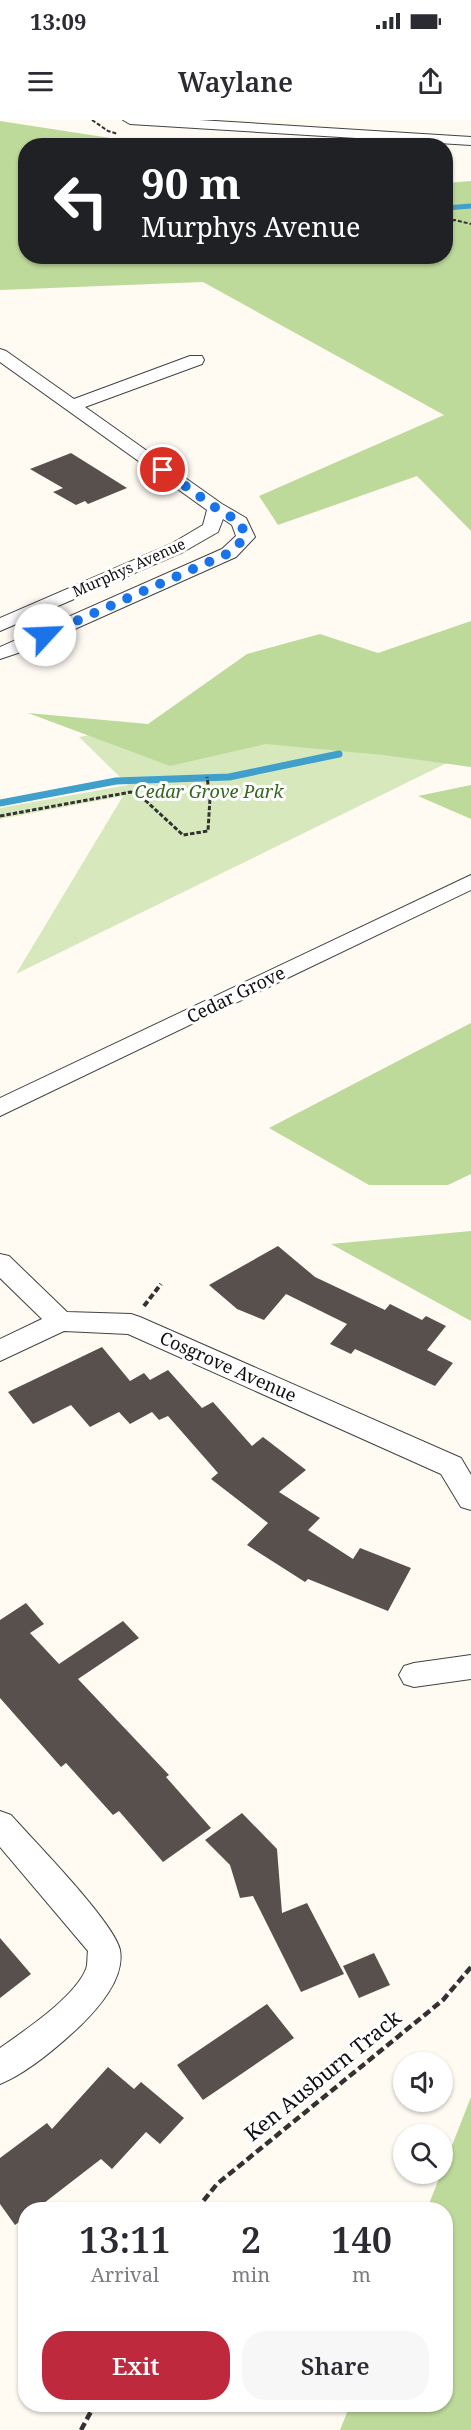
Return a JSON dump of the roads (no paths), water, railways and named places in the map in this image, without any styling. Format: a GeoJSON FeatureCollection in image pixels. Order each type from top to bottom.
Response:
{"type":"FeatureCollection","features":[{"type":"Feature","properties":{"kind":"street"},"geometry":{"type":"LineString","coordinates":[[130,120],[427,138]]}},
{"type":"Feature","properties":{"kind":"street"},"geometry":{"type":"LineString","coordinates":[[453,140],[471,141]]}},
{"type":"Feature","properties":{"kind":"street"},"geometry":{"type":"LineString","coordinates":[[0,354],[216,508]]}},
{"type":"Feature","properties":{"kind":"street"},"geometry":{"type":"LineString","coordinates":[[74,405],[196,360]]}},
{"type":"Feature","properties":{"kind":"street","name":"Murphys Avenue"},"geometry":{"type":"LineString","coordinates":[[0,625],[177,548],[212,528],[216,508],[240,522],[246,537],[229,553],[24,645],[0,653]]}},
{"type":"Feature","properties":{"kind":"street","name":"Cedar Grove"},"geometry":{"type":"LineString","coordinates":[[0,1108],[471,882]]}},
{"type":"Feature","properties":{"kind":"street"},"geometry":{"type":"LineString","coordinates":[[0,1263],[61,1321]]}},
{"type":"Feature","properties":{"kind":"street","name":"Cosgrove Avenue"},"geometry":{"type":"LineString","coordinates":[[0,1351],[61,1321],[132,1324],[451,1466],[471,1500]]}},
{"type":"Feature","properties":{"kind":"street"},"geometry":{"type":"LineString","coordinates":[[414,1675],[468,1661]]}},
{"type":"Feature","properties":{"kind":"street"},"geometry":{"type":"LineString","coordinates":[[0,1825],[93,1930],[104,1949],[103,1968],[90,1993],[57,2024],[0,2068]]}},
{"type":"Feature","properties":{"kind":"waterway"},"geometry":{"type":"LineString","coordinates":[[453,207],[471,206]]}},
{"type":"Feature","properties":{"kind":"waterway"},"geometry":{"type":"LineString","coordinates":[[0,803],[116,781],[229,777],[339,754]]}},
{"type":"Feature","properties":{"kind":"park label","name":"Cedar Grove Park"},"geometry":{"type":"Point","coordinates":[209,792]}}]}
